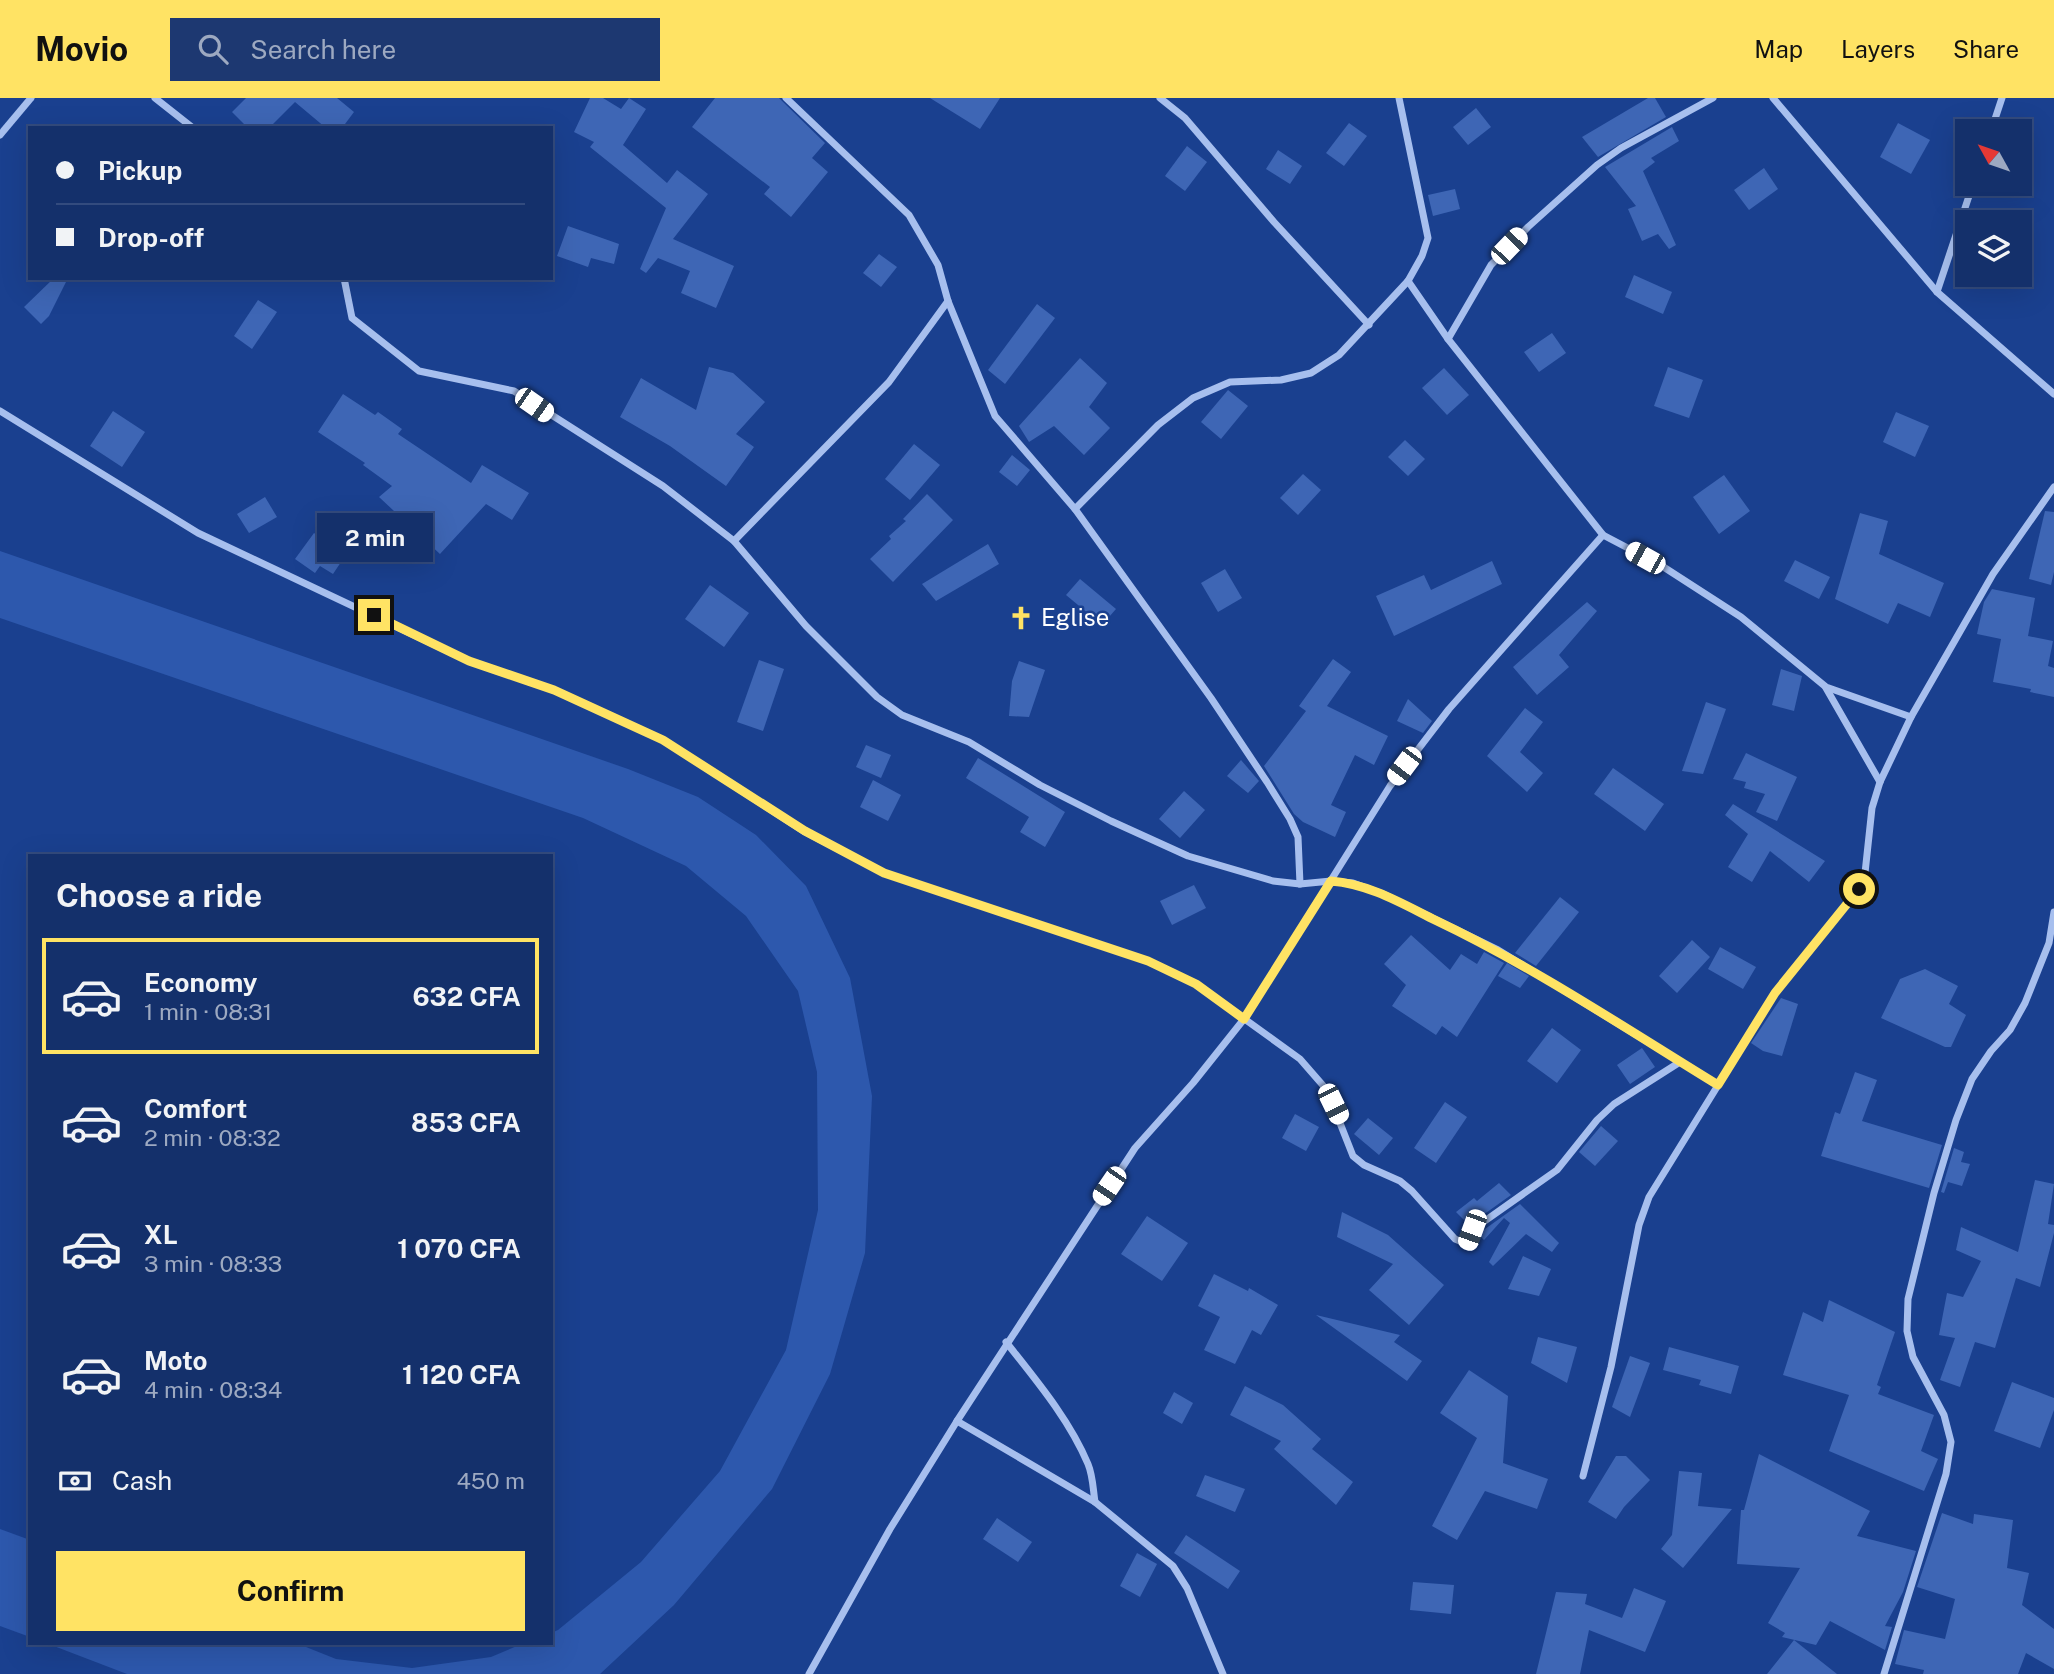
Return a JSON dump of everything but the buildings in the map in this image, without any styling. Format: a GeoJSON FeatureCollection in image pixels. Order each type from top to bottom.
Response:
{"type":"FeatureCollection","features":[{"type":"Feature","properties":{"kind":"street"},"geometry":{"type":"LineString","coordinates":[[0,135],[31,98]]}},
{"type":"Feature","properties":{"kind":"street"},"geometry":{"type":"LineString","coordinates":[[155,98],[190,126]]}},
{"type":"Feature","properties":{"kind":"street"},"geometry":{"type":"LineString","coordinates":[[786,98],[909,215],[938,265],[948,301],[995,416],[1075,509],[1211,698],[1290,819],[1298,837],[1301,858],[1300,884]]}},
{"type":"Feature","properties":{"kind":"street"},"geometry":{"type":"LineString","coordinates":[[1160,98],[1185,118],[1274,222],[1369,325]]}},
{"type":"Feature","properties":{"kind":"street"},"geometry":{"type":"LineString","coordinates":[[1075,509],[1158,425],[1193,398],[1230,382],[1281,380],[1311,373],[1339,355],[1408,281],[1422,256],[1428,238],[1399,98]]}},
{"type":"Feature","properties":{"kind":"street"},"geometry":{"type":"LineString","coordinates":[[1448,339],[1491,265],[1538,218],[1613,154],[1713,98]]}},
{"type":"Feature","properties":{"kind":"street"},"geometry":{"type":"LineString","coordinates":[[1773,98],[1937,292],[2054,394]]}},
{"type":"Feature","properties":{"kind":"street"},"geometry":{"type":"LineString","coordinates":[[1995,119],[2002,98]]}},
{"type":"Feature","properties":{"kind":"street"},"geometry":{"type":"LineString","coordinates":[[1937,292],[1969,196]]}},
{"type":"Feature","properties":{"kind":"street"},"geometry":{"type":"LineString","coordinates":[[344,280],[352,318],[419,371],[514,391],[663,486],[734,541],[806,626],[877,697],[902,715],[969,742],[1040,785],[1188,856],[1273,881],[1300,884],[1331,881],[1353,883],[1383,894],[1498,950],[1718,1085]]}},
{"type":"Feature","properties":{"kind":"street"},"geometry":{"type":"LineString","coordinates":[[1408,281],[1448,339],[1603,535],[1661,566],[1741,617],[1826,687],[1911,717]]}},
{"type":"Feature","properties":{"kind":"street"},"geometry":{"type":"LineString","coordinates":[[734,541],[889,382],[948,301]]}},
{"type":"Feature","properties":{"kind":"street"},"geometry":{"type":"LineString","coordinates":[[0,411],[198,533],[469,661],[554,690],[663,740],[805,831],[884,873],[1148,961],[1196,984],[1300,1059],[1327,1090],[1353,1156],[1400,1181],[1455,1239],[1467,1244],[1472,1230],[1557,1170],[1597,1120],[1614,1104],[1680,1062]]}},
{"type":"Feature","properties":{"kind":"street"},"geometry":{"type":"LineString","coordinates":[[1583,1476],[1611,1367],[1642,1216],[1649,1198],[1775,993],[1859,889],[1865,873],[1872,808],[1880,782],[1911,717],[1993,574],[2054,487]]}},
{"type":"Feature","properties":{"kind":"street"},"geometry":{"type":"LineString","coordinates":[[809,1674],[890,1529],[1006,1342],[1135,1148],[1193,1083],[1244,1019],[1390,786],[1449,709],[1603,535]]}},
{"type":"Feature","properties":{"kind":"street"},"geometry":{"type":"LineString","coordinates":[[1826,687],[1880,782]]}},
{"type":"Feature","properties":{"kind":"street"},"geometry":{"type":"LineString","coordinates":[[1884,1674],[1889,1651],[1943,1486],[1951,1442],[1944,1415],[1913,1357],[1907,1331],[1908,1299],[1934,1193],[1956,1120],[1972,1079],[1990,1051],[2010,1030],[2025,1003],[2049,943],[2054,912]]}},
{"type":"Feature","properties":{"kind":"street"},"geometry":{"type":"LineString","coordinates":[[1006,1342],[1042,1387],[1076,1443],[1088,1465],[1094,1502]]}},
{"type":"Feature","properties":{"kind":"street"},"geometry":{"type":"LineString","coordinates":[[957,1421],[1094,1502],[1181,1575],[1223,1674]]}},
{"type":"Feature","properties":{"kind":"shaded area"},"geometry":{"type":"Polygon","coordinates":[[[0,551],[628,769],[698,797],[756,835],[806,886],[850,978],[872,1096],[865,1253],[830,1374],[772,1489],[674,1605],[600,1674],[127,1674],[51,1645],[301,1645],[336,1659],[412,1668],[491,1657],[519,1645],[553,1645],[553,1632],[641,1562],[720,1471],[786,1350],[818,1210],[817,1072],[798,991],[746,916],[686,866],[583,818],[0,618],[0,551]]]}},
{"type":"Feature","properties":{"kind":"shaded area"},"geometry":{"type":"Polygon","coordinates":[[[0,1529],[28,1539],[28,1636],[0,1626],[0,1529]]]}},
{"type":"Feature","properties":{"kind":"place","name":"Eglise"},"geometry":{"type":"Point","coordinates":[1021,618]}},
{"type":"Feature","properties":{"kind":"route"},"geometry":{"type":"LineString","coordinates":[[374,615],[469,661],[554,690],[663,740],[805,831],[884,873],[1148,961],[1196,984],[1244,1019],[1331,881],[1353,883],[1383,894],[1498,950],[1718,1085],[1775,993],[1852,902],[1859,889]]}}]}
